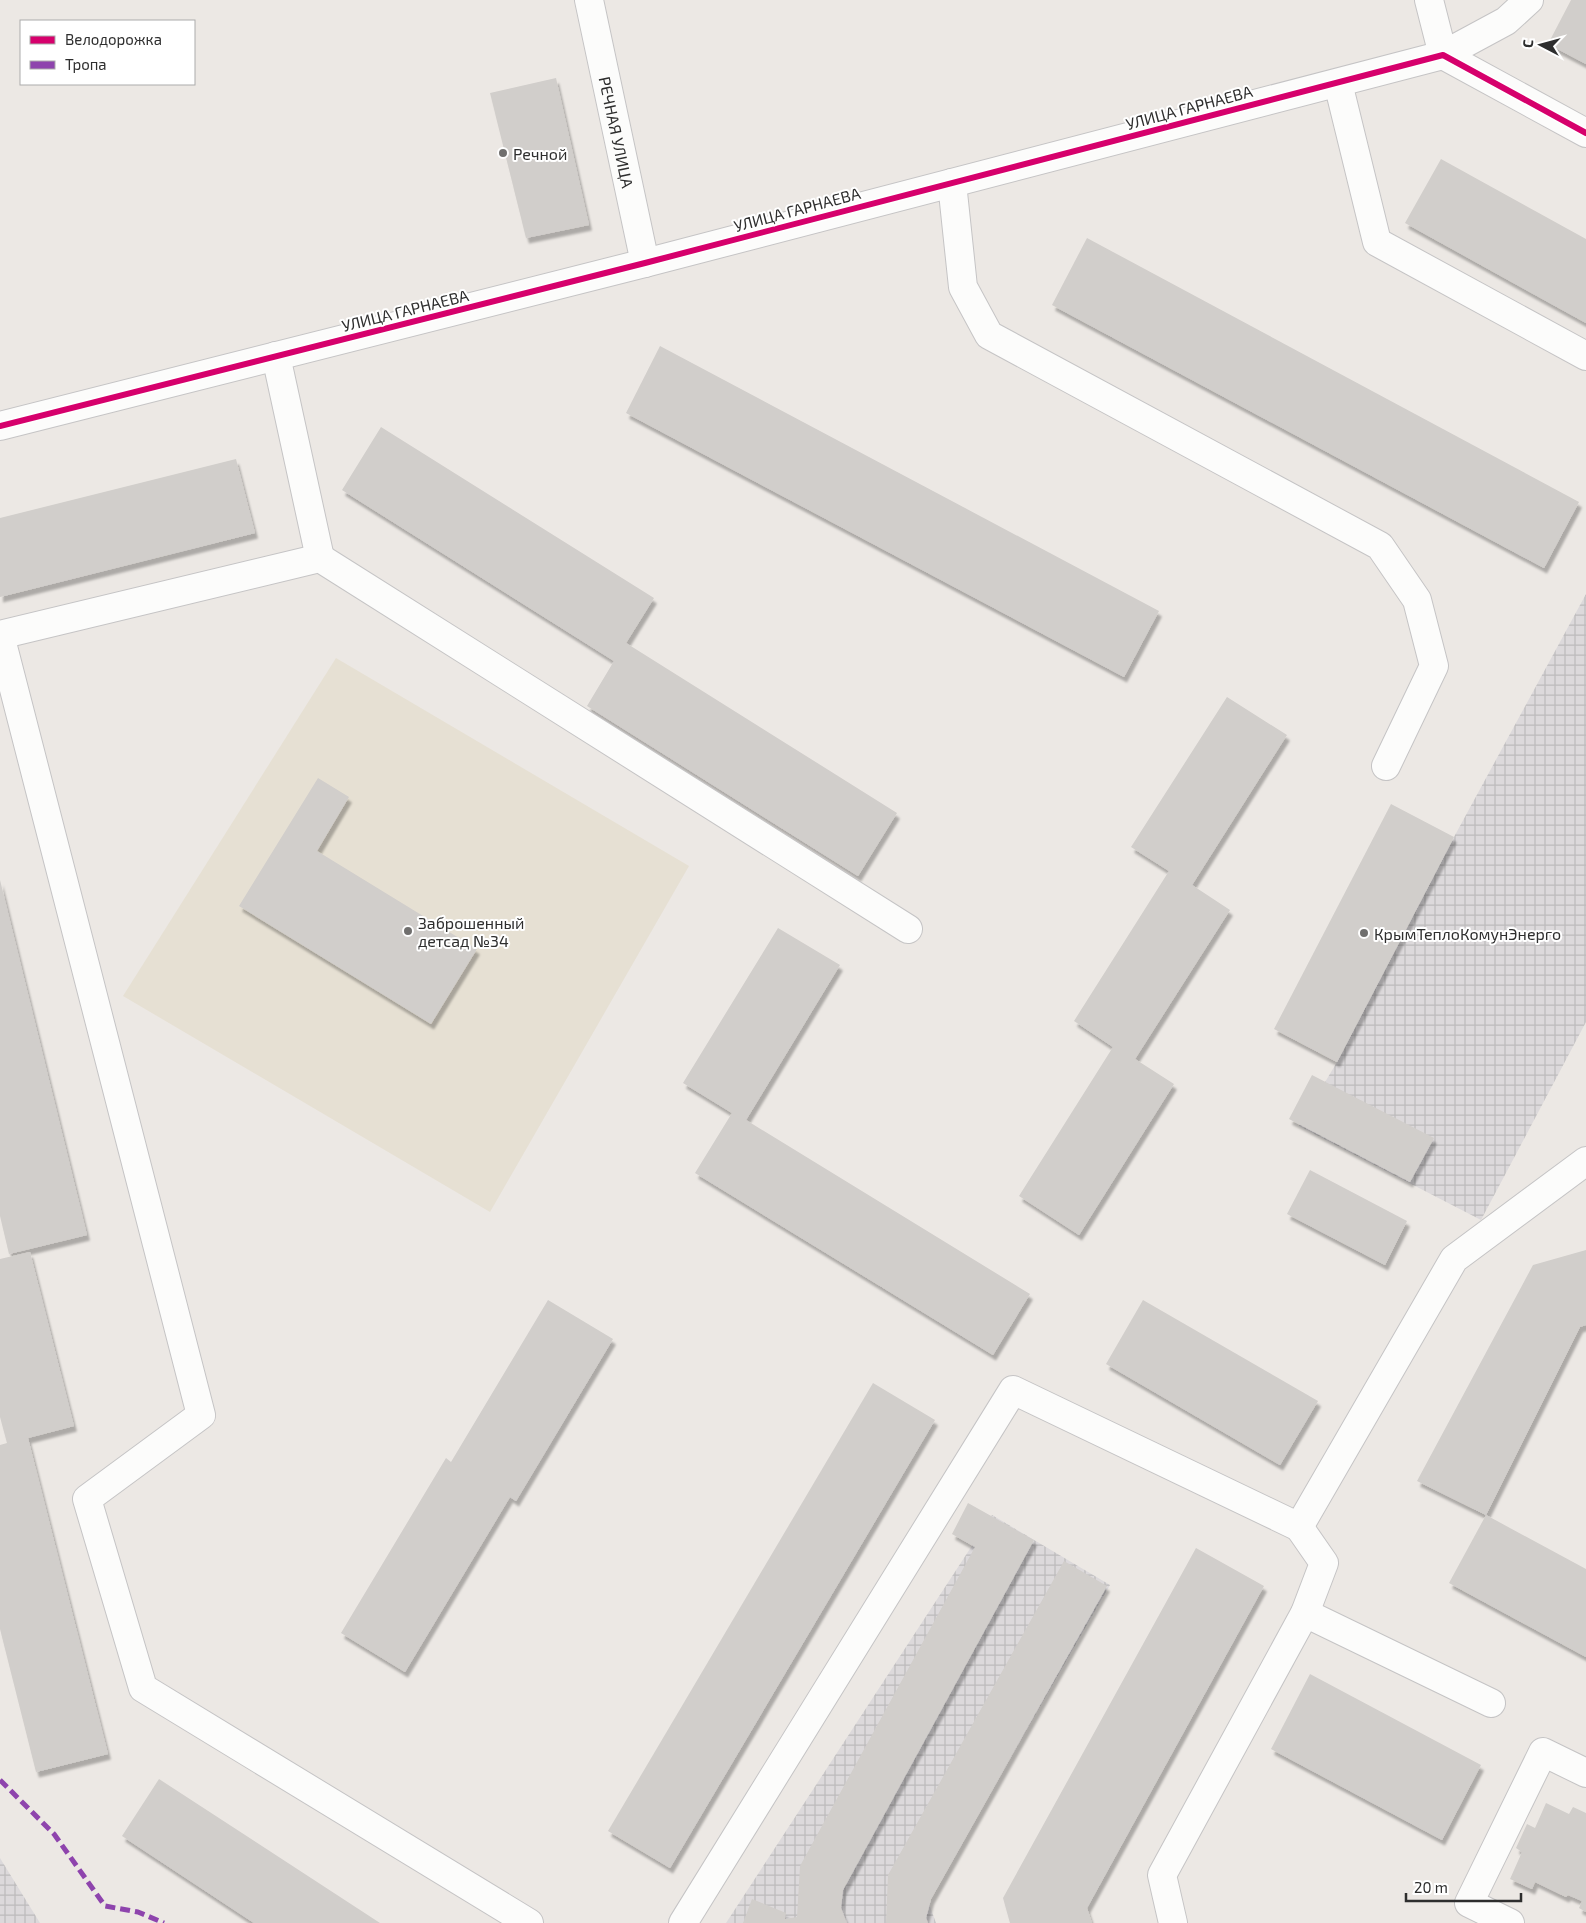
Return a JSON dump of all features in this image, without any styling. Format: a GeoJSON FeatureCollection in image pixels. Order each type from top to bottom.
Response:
{"type":"FeatureCollection","features":[{"type":"Feature","properties":{"kind":"street","name":"РЕЧНАЯ УЛИЦА"},"geometry":{"type":"LineString","coordinates":[[589,0],[644,263]]}},
{"type":"Feature","properties":{"kind":"street"},"geometry":{"type":"LineString","coordinates":[[1430,0],[1443,56],[1586,133]]}},
{"type":"Feature","properties":{"kind":"street","name":"УЛИЦА ГАРНАЕВА"},"geometry":{"type":"LineString","coordinates":[[0,426],[644,263],[1443,56],[1506,21],[1529,0]]}},
{"type":"Feature","properties":{"kind":"street"},"geometry":{"type":"LineString","coordinates":[[1338,83],[1377,242],[1586,356]]}},
{"type":"Feature","properties":{"kind":"street"},"geometry":{"type":"LineString","coordinates":[[952,183],[963,287],[989,335],[1380,546],[1417,600],[1434,666],[1386,766]]}},
{"type":"Feature","properties":{"kind":"street"},"geometry":{"type":"LineString","coordinates":[[276,356],[320,558],[908,929]]}},
{"type":"Feature","properties":{"kind":"street"},"geometry":{"type":"LineString","coordinates":[[320,558],[0,635],[201,1415],[87,1499],[144,1688],[529,1923]]}},
{"type":"Feature","properties":{"kind":"street"},"geometry":{"type":"LineString","coordinates":[[1299,1527],[1454,1259],[1586,1161]]}},
{"type":"Feature","properties":{"kind":"street"},"geometry":{"type":"LineString","coordinates":[[683,1923],[1013,1390],[1299,1527],[1324,1563],[1305,1612],[1162,1874],[1173,1923]]}},
{"type":"Feature","properties":{"kind":"street"},"geometry":{"type":"LineString","coordinates":[[1305,1612],[1491,1703]]}},
{"type":"Feature","properties":{"kind":"street"},"geometry":{"type":"LineString","coordinates":[[1510,1923],[1469,1903],[1542,1752],[1586,1773]]}},
{"type":"Feature","properties":{"kind":"shaded area"},"geometry":{"type":"Polygon","coordinates":[[[1586,594],[1586,1022],[1481,1220],[1299,1126],[1337,1062],[1454,837],[1586,594]]]}},
{"type":"Feature","properties":{"kind":"shaded area","name":"Заброшенный детсад №34"},"geometry":{"type":"Polygon","coordinates":[[[336,658],[689,866],[490,1212],[123,996],[336,658]]]}},
{"type":"Feature","properties":{"kind":"shaded area"},"geometry":{"type":"Polygon","coordinates":[[[992,1515],[1110,1585],[928,1901],[936,1923],[726,1923],[992,1515]]]}},
{"type":"Feature","properties":{"kind":"shaded area"},"geometry":{"type":"Polygon","coordinates":[[[0,1858],[40,1923],[0,1923],[0,1858]]]}},
{"type":"Feature","properties":{"kind":"building"},"geometry":{"type":"Polygon","coordinates":[[[1571,0],[1586,0],[1586,64],[1548,44],[1571,0]]]}},
{"type":"Feature","properties":{"kind":"building"},"geometry":{"type":"Polygon","coordinates":[[[556,78],[589,225],[526,238],[490,93],[556,78]]]}},
{"type":"Feature","properties":{"kind":"building"},"geometry":{"type":"Polygon","coordinates":[[[1441,159],[1586,239],[1586,323],[1405,223],[1441,159]]]}},
{"type":"Feature","properties":{"kind":"building"},"geometry":{"type":"Polygon","coordinates":[[[1087,238],[1579,502],[1544,568],[1052,305],[1087,238]]]}},
{"type":"Feature","properties":{"kind":"building"},"geometry":{"type":"Polygon","coordinates":[[[660,346],[1159,611],[1124,677],[626,413],[660,346]]]}},
{"type":"Feature","properties":{"kind":"building"},"geometry":{"type":"Polygon","coordinates":[[[381,427],[654,598],[626,643],[897,813],[858,876],[587,706],[614,661],[342,490],[381,427]]]}},
{"type":"Feature","properties":{"kind":"building"},"geometry":{"type":"Polygon","coordinates":[[[236,459],[255,533],[0,597],[0,518],[236,459]]]}},
{"type":"Feature","properties":{"kind":"building"},"geometry":{"type":"Polygon","coordinates":[[[1227,697],[1287,735],[1192,885],[1230,910],[1135,1059],[1174,1084],[1079,1235],[1019,1196],[1113,1047],[1074,1021],[1169,871],[1131,847],[1227,697]]]}},
{"type":"Feature","properties":{"kind":"building"},"geometry":{"type":"Polygon","coordinates":[[[318,778],[349,797],[317,851],[477,949],[431,1024],[239,906],[318,778]]]}},
{"type":"Feature","properties":{"kind":"building","name":"КрымТеплоКомунЭнерго"},"geometry":{"type":"Polygon","coordinates":[[[1391,804],[1454,837],[1337,1062],[1274,1029],[1391,804]]]}},
{"type":"Feature","properties":{"kind":"building"},"geometry":{"type":"Polygon","coordinates":[[[0,880],[87,1235],[9,1254],[0,1216],[0,880]]]}},
{"type":"Feature","properties":{"kind":"building"},"geometry":{"type":"Polygon","coordinates":[[[778,928],[840,965],[746,1120],[1030,1294],[993,1355],[695,1173],[732,1113],[683,1083],[778,928]]]}},
{"type":"Feature","properties":{"kind":"building"},"geometry":{"type":"Polygon","coordinates":[[[1312,1075],[1434,1138],[1410,1182],[1289,1119],[1312,1075]]]}},
{"type":"Feature","properties":{"kind":"building"},"geometry":{"type":"Polygon","coordinates":[[[1310,1170],[1407,1221],[1385,1265],[1287,1214],[1310,1170]]]}},
{"type":"Feature","properties":{"kind":"building"},"geometry":{"type":"Polygon","coordinates":[[[1586,1250],[1586,1325],[1580,1327],[1486,1515],[1417,1481],[1533,1265],[1586,1250]]]}},
{"type":"Feature","properties":{"kind":"building"},"geometry":{"type":"Polygon","coordinates":[[[30,1252],[74,1426],[28,1438],[108,1754],[36,1772],[0,1629],[0,1445],[7,1443],[0,1417],[0,1259],[30,1252]]]}},
{"type":"Feature","properties":{"kind":"building"},"geometry":{"type":"Polygon","coordinates":[[[548,1300],[613,1339],[516,1501],[510,1497],[405,1672],[341,1633],[446,1458],[451,1462],[548,1300]]]}},
{"type":"Feature","properties":{"kind":"building"},"geometry":{"type":"Polygon","coordinates":[[[1143,1300],[1318,1401],[1280,1465],[1106,1364],[1143,1300]]]}},
{"type":"Feature","properties":{"kind":"building"},"geometry":{"type":"Polygon","coordinates":[[[873,1383],[935,1420],[670,1868],[608,1831],[873,1383]]]}},
{"type":"Feature","properties":{"kind":"building"},"geometry":{"type":"Polygon","coordinates":[[[968,1503],[1034,1540],[843,1890],[841,1908],[847,1923],[743,1923],[752,1899],[786,1913],[785,1919],[797,1917],[800,1866],[975,1547],[952,1534],[968,1503]]]}},
{"type":"Feature","properties":{"kind":"building"},"geometry":{"type":"Polygon","coordinates":[[[1486,1515],[1586,1569],[1586,1657],[1449,1583],[1486,1515]]]}},
{"type":"Feature","properties":{"kind":"building"},"geometry":{"type":"Polygon","coordinates":[[[1196,1548],[1264,1586],[1087,1908],[1092,1923],[1010,1923],[1003,1898],[1196,1548]]]}},
{"type":"Feature","properties":{"kind":"building"},"geometry":{"type":"Polygon","coordinates":[[[1064,1561],[1107,1586],[931,1899],[926,1918],[928,1923],[886,1923],[888,1875],[1064,1561]]]}},
{"type":"Feature","properties":{"kind":"building"},"geometry":{"type":"Polygon","coordinates":[[[1310,1674],[1481,1765],[1442,1840],[1271,1749],[1310,1674]]]}},
{"type":"Feature","properties":{"kind":"building"},"geometry":{"type":"Polygon","coordinates":[[[159,1779],[380,1923],[254,1923],[122,1836],[159,1779]]]}},
{"type":"Feature","properties":{"kind":"building"},"geometry":{"type":"Polygon","coordinates":[[[1546,1803],[1569,1814],[1573,1807],[1586,1813],[1586,1912],[1579,1908],[1582,1901],[1568,1895],[1566,1897],[1535,1882],[1532,1889],[1510,1879],[1522,1852],[1516,1848],[1527,1824],[1535,1828],[1546,1803]]]}},
{"type":"Feature","properties":{"kind":"marked path"},"geometry":{"type":"LineString","coordinates":[[0,1780],[54,1834],[105,1906],[138,1912],[164,1923]]}},
{"type":"Feature","properties":{"kind":"cycle path"},"geometry":{"type":"LineString","coordinates":[[0,426],[645,263],[1443,55],[1586,133]]}},
{"type":"Feature","properties":{"kind":"place","name":"Речной"},"geometry":{"type":"Point","coordinates":[503,153]}},
{"type":"Feature","properties":{"kind":"place","name":"Заброшенный детсад №34"},"geometry":{"type":"Point","coordinates":[408,931]}},
{"type":"Feature","properties":{"kind":"place","name":"КрымТеплоКомунЭнерго"},"geometry":{"type":"Point","coordinates":[1364,933]}}]}
